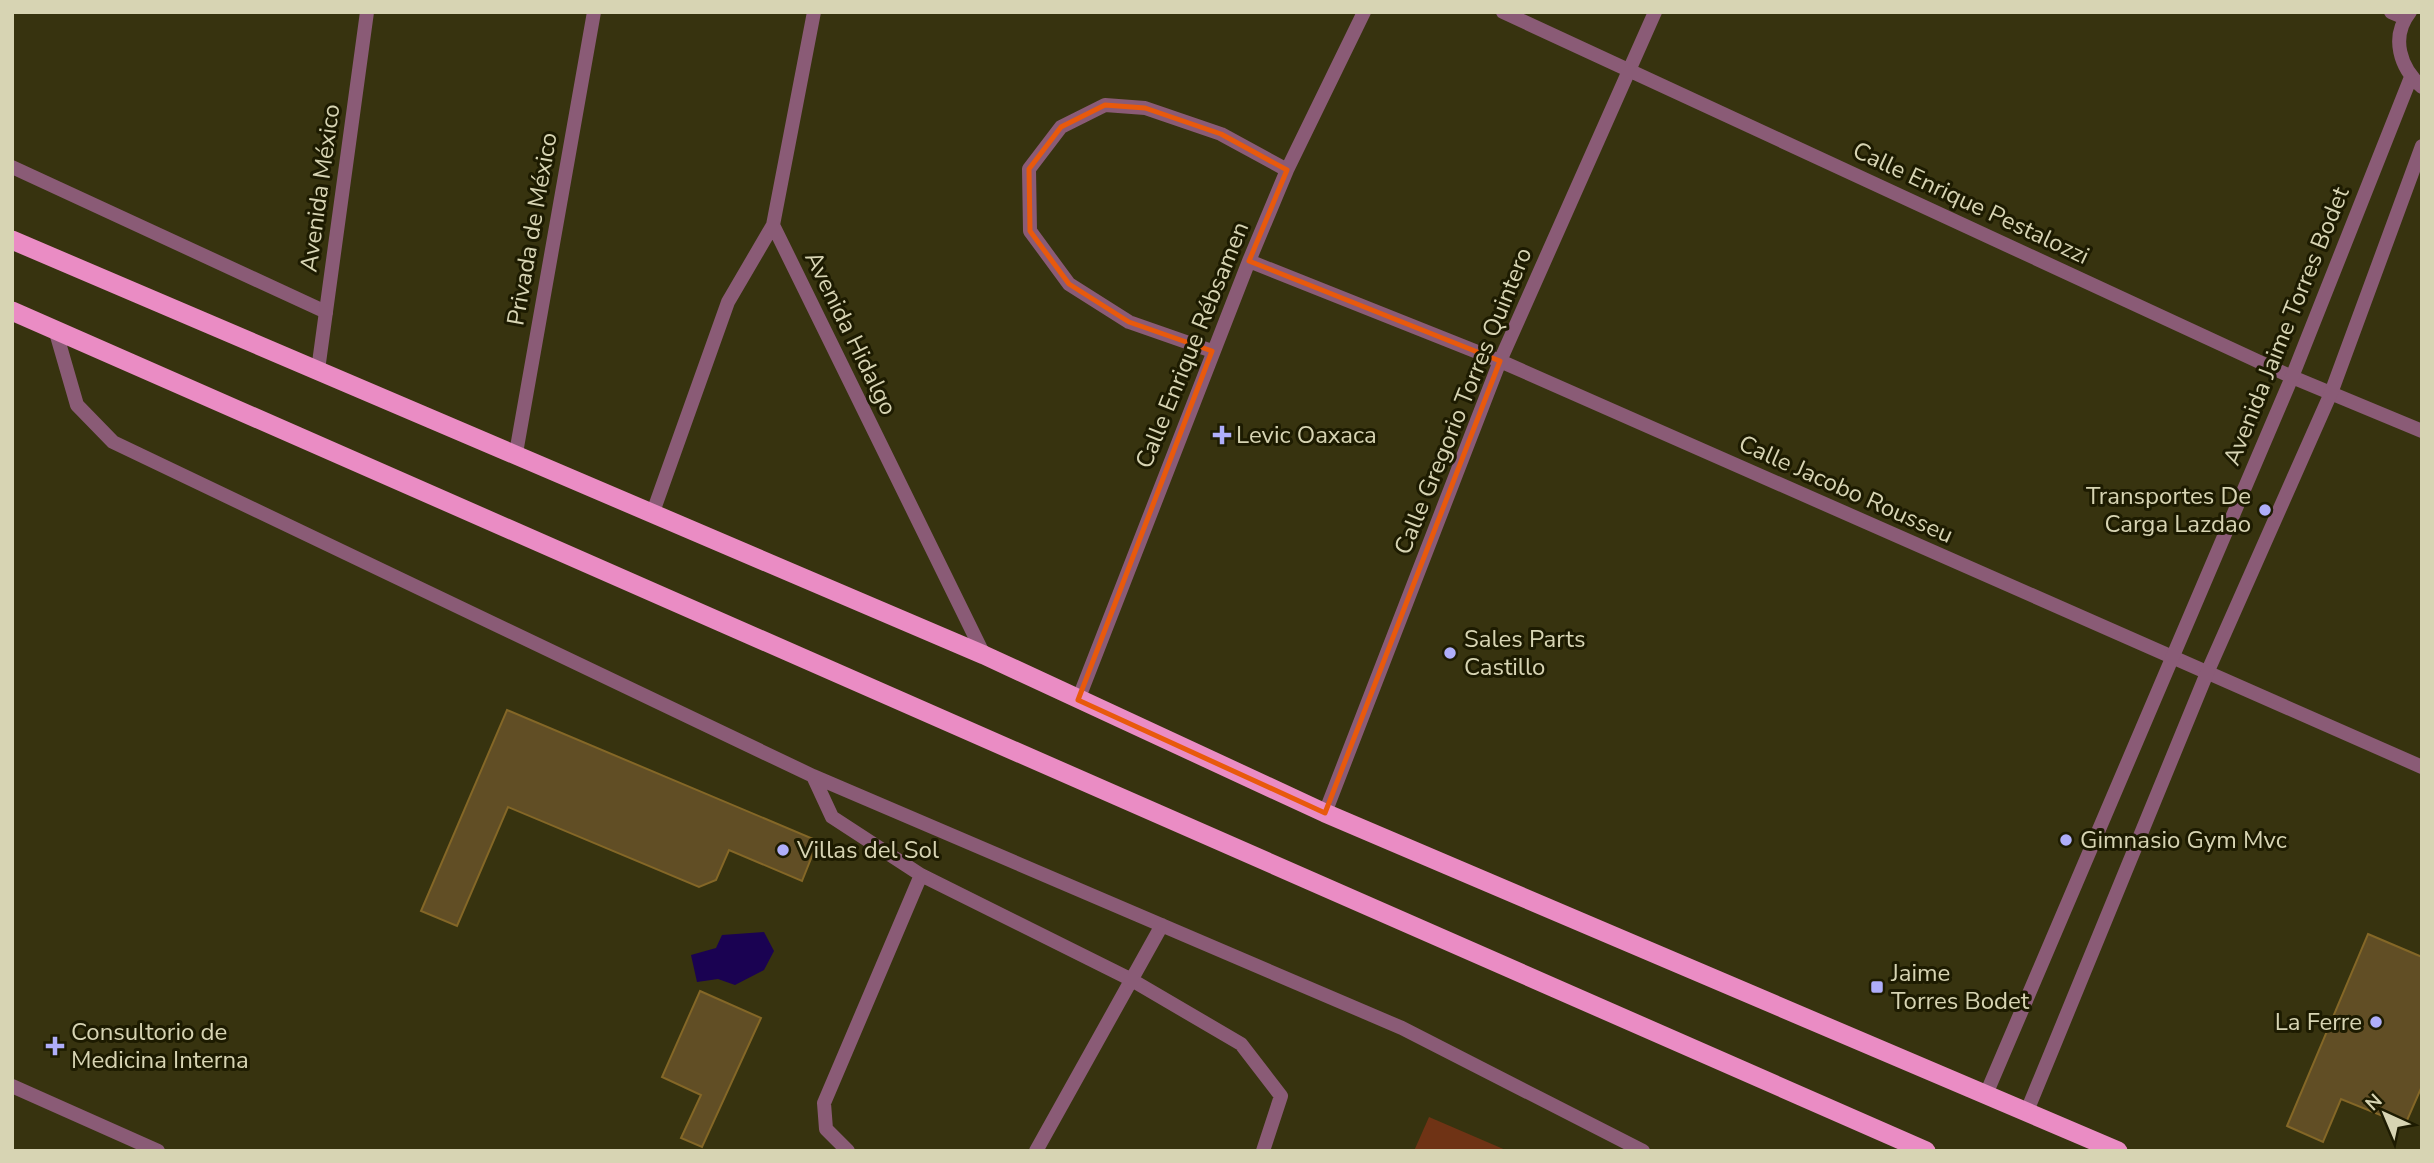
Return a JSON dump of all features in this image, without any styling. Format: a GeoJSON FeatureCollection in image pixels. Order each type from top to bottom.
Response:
{"type":"FeatureCollection","features":[{"type":"Feature","properties":{"kind":"highway"},"geometry":{"type":"LineString","coordinates":[[12,240],[984,655],[1325,813],[1987,1092],[2118,1151]]}},
{"type":"Feature","properties":{"kind":"highway"},"geometry":{"type":"LineString","coordinates":[[12,311],[1926,1151]]}},
{"type":"Feature","properties":{"kind":"street","name":"Avenida México"},"geometry":{"type":"LineString","coordinates":[[318,370],[367,12]]}},
{"type":"Feature","properties":{"kind":"street","name":"Privada de México"},"geometry":{"type":"LineString","coordinates":[[516,453],[594,12]]}},
{"type":"Feature","properties":{"kind":"street"},"geometry":{"type":"LineString","coordinates":[[653,512],[728,302],[773,225],[814,12]]}},
{"type":"Feature","properties":{"kind":"street","name":"Calle Enrique Rébsamen"},"geometry":{"type":"LineString","coordinates":[[1078,700],[1249,261],[1287,170],[1364,12]]}},
{"type":"Feature","properties":{"kind":"street","name":"Calle Enrique Pestalozzi"},"geometry":{"type":"LineString","coordinates":[[1503,12],[2292,377],[2422,431]]}},
{"type":"Feature","properties":{"kind":"street","name":"Calle Gregorio Torres Quintero"},"geometry":{"type":"LineString","coordinates":[[1325,813],[1500,360],[1656,12]]}},
{"type":"Feature","properties":{"kind":"street"},"geometry":{"type":"LineString","coordinates":[[2390,12],[2407,15],[2398,43],[2402,61],[2416,82]]}},
{"type":"Feature","properties":{"kind":"street","name":"Avenida Jaime Torres Bodet"},"geometry":{"type":"LineString","coordinates":[[1987,1092],[2416,82]]}},
{"type":"Feature","properties":{"kind":"street"},"geometry":{"type":"LineString","coordinates":[[1212,351],[1129,322],[1069,284],[1030,231],[1029,169],[1060,127],[1105,105],[1145,108],[1221,134],[1287,170]]}},
{"type":"Feature","properties":{"kind":"street"},"geometry":{"type":"LineString","coordinates":[[2027,1111],[2207,673],[2331,393],[2422,146]]}},
{"type":"Feature","properties":{"kind":"street"},"geometry":{"type":"LineString","coordinates":[[12,167],[326,312]]}},
{"type":"Feature","properties":{"kind":"street","name":"Avenida Hidalgo"},"geometry":{"type":"LineString","coordinates":[[773,225],[984,655]]}},
{"type":"Feature","properties":{"kind":"street","name":"Calle Jacobo Rousseu"},"geometry":{"type":"LineString","coordinates":[[1249,261],[1500,360],[2422,767]]}},
{"type":"Feature","properties":{"kind":"street"},"geometry":{"type":"LineString","coordinates":[[55,329],[77,405],[113,442],[813,776],[1402,1028],[1643,1151]]}},
{"type":"Feature","properties":{"kind":"street"},"geometry":{"type":"LineString","coordinates":[[813,776],[832,817],[922,875],[1130,979],[1241,1044],[1281,1096],[1263,1151]]}},
{"type":"Feature","properties":{"kind":"street"},"geometry":{"type":"LineString","coordinates":[[848,1151],[826,1129],[824,1102],[922,875]]}},
{"type":"Feature","properties":{"kind":"street"},"geometry":{"type":"LineString","coordinates":[[1036,1151],[1162,925]]}},
{"type":"Feature","properties":{"kind":"street"},"geometry":{"type":"LineString","coordinates":[[12,1086],[158,1151]]}},
{"type":"Feature","properties":{"kind":"highlighted area"},"geometry":{"type":"Polygon","coordinates":[[[1105,105],[1145,108],[1221,134],[1287,170],[1249,261],[1500,361],[1325,813],[1078,700],[1212,351],[1129,322],[1069,284],[1030,231],[1029,169],[1061,127],[1105,105]]]}},
{"type":"Feature","properties":{"kind":"shaded area"},"geometry":{"type":"Polygon","coordinates":[[[764,932],[774,951],[764,970],[735,985],[718,979],[697,982],[691,955],[716,948],[722,935],[764,932]]]}},
{"type":"Feature","properties":{"kind":"shaded area"},"geometry":{"type":"Polygon","coordinates":[[[1429,1117],[1508,1151],[1414,1151],[1429,1117]]]}},
{"type":"Feature","properties":{"kind":"building"},"geometry":{"type":"Polygon","coordinates":[[[507,710],[818,841],[802,881],[729,850],[716,880],[699,887],[508,807],[457,926],[421,911],[507,710]]]}},
{"type":"Feature","properties":{"kind":"building","name":"La Ferre"},"geometry":{"type":"Polygon","coordinates":[[[2368,934],[2422,957],[2422,1086],[2405,1125],[2341,1099],[2323,1142],[2287,1126],[2368,934]]]}},
{"type":"Feature","properties":{"kind":"building"},"geometry":{"type":"Polygon","coordinates":[[[700,991],[761,1018],[702,1147],[681,1138],[701,1095],[662,1077],[700,991]]]}},
{"type":"Feature","properties":{"kind":"place","name":"Levic Oaxaca"},"geometry":{"type":"Point","coordinates":[1222,435]}},
{"type":"Feature","properties":{"kind":"place","name":"Transportes De Carga Lazdao"},"geometry":{"type":"Point","coordinates":[2265,510]}},
{"type":"Feature","properties":{"kind":"place","name":"Sales Parts Castillo"},"geometry":{"type":"Point","coordinates":[1450,653]}},
{"type":"Feature","properties":{"kind":"place","name":"Gimnasio Gym Mvc"},"geometry":{"type":"Point","coordinates":[2066,840]}},
{"type":"Feature","properties":{"kind":"place","name":"Villas del Sol"},"geometry":{"type":"Point","coordinates":[783,850]}},
{"type":"Feature","properties":{"kind":"place","name":"Jaime Torres Bodet"},"geometry":{"type":"Point","coordinates":[1877,987]}},
{"type":"Feature","properties":{"kind":"place","name":"La Ferre"},"geometry":{"type":"Point","coordinates":[2376,1022]}},
{"type":"Feature","properties":{"kind":"place","name":"Consultorio de Medicina Interna"},"geometry":{"type":"Point","coordinates":[55,1046]}}]}
